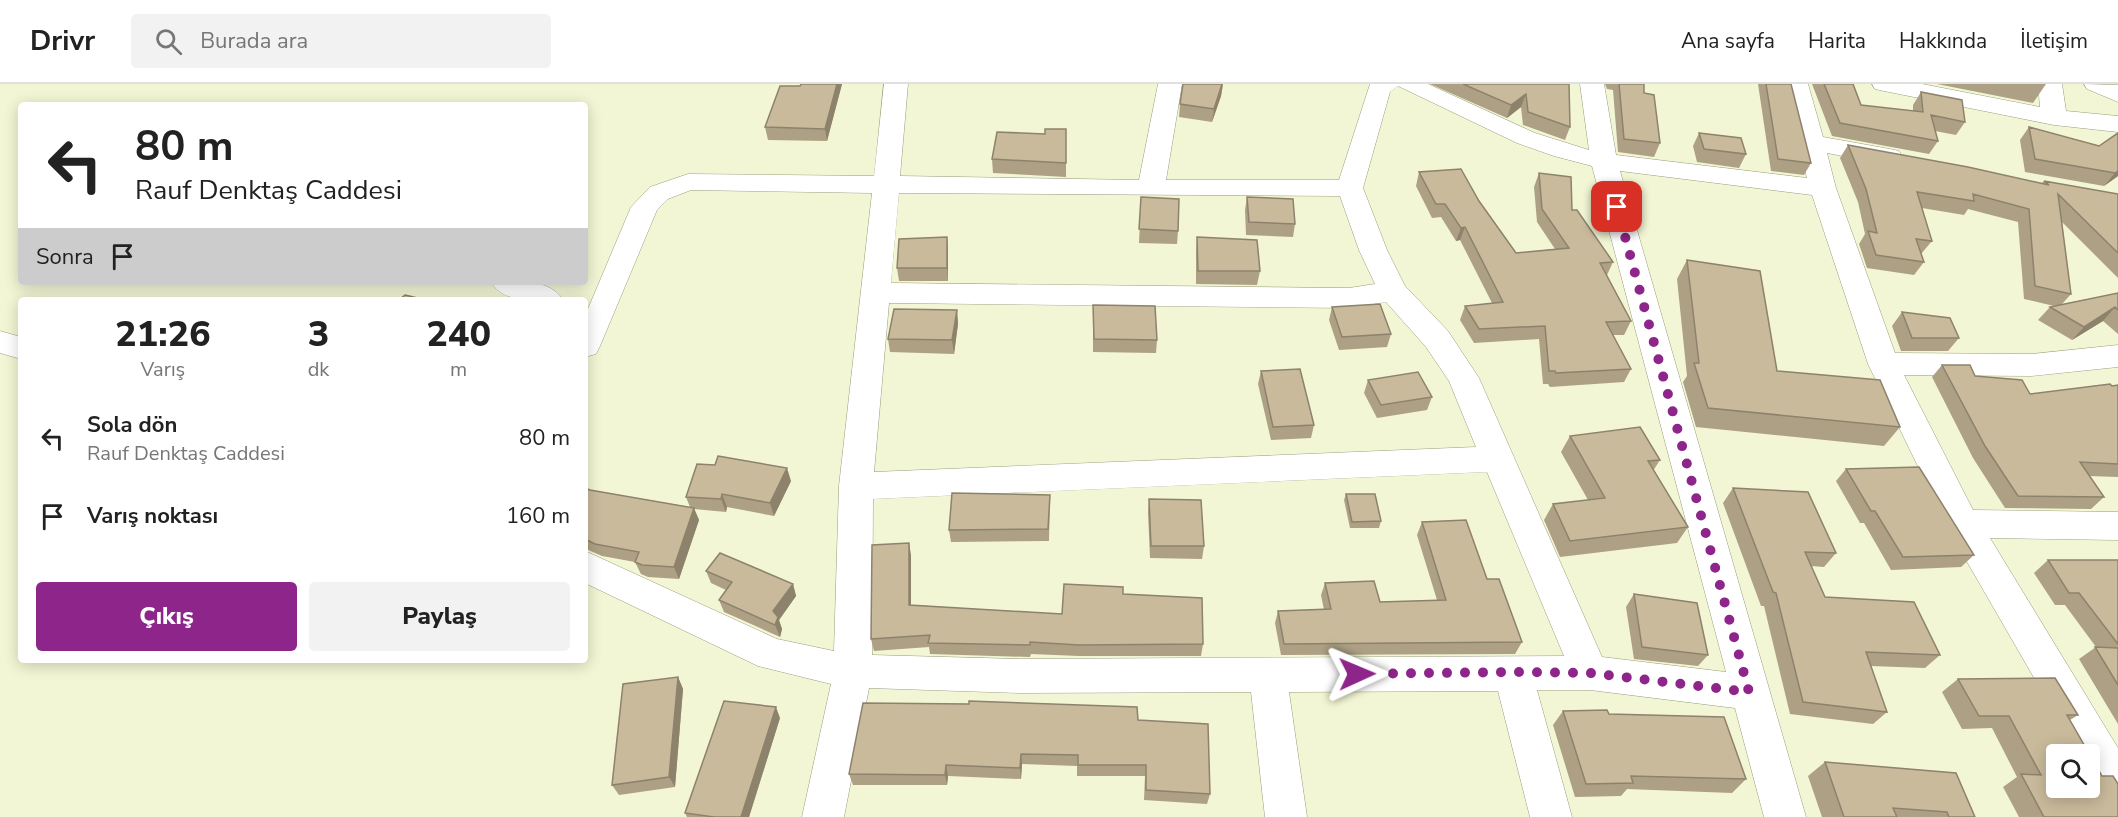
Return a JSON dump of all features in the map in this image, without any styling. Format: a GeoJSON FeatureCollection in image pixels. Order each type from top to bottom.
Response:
{"type":"FeatureCollection","features":[{"type":"Feature","properties":{"kind":"street"},"geometry":{"type":"LineString","coordinates":[[823,817],[853,670],[856,486],[896,84]]}},
{"type":"Feature","properties":{"kind":"street"},"geometry":{"type":"LineString","coordinates":[[1151,188],[1170,84]]}},
{"type":"Feature","properties":{"kind":"street"},"geometry":{"type":"LineString","coordinates":[[1592,84],[1604,161],[1785,817]]}},
{"type":"Feature","properties":{"kind":"street"},"geometry":{"type":"LineString","coordinates":[[1797,84],[1823,188],[1883,363],[1963,524],[2118,784]]}},
{"type":"Feature","properties":{"kind":"street"},"geometry":{"type":"LineString","coordinates":[[1884,84],[2054,117],[2118,124]]}},
{"type":"Feature","properties":{"kind":"street"},"geometry":{"type":"LineString","coordinates":[[2050,84],[2054,117]]}},
{"type":"Feature","properties":{"kind":"street"},"geometry":{"type":"LineString","coordinates":[[2096,84],[2118,95]]}},
{"type":"Feature","properties":{"kind":"street"},"geometry":{"type":"LineString","coordinates":[[1590,673],[1463,378],[1437,339],[1394,291],[1373,250],[1350,188],[1384,85],[1526,138],[1604,161],[1823,188]]}},
{"type":"Feature","properties":{"kind":"street"},"geometry":{"type":"LineString","coordinates":[[1812,143],[1918,162]]}},
{"type":"Feature","properties":{"kind":"street"},"geometry":{"type":"LineString","coordinates":[[589,330],[645,207],[653,197],[668,188],[688,182],[1151,188],[1350,188]]}},
{"type":"Feature","properties":{"kind":"street"},"geometry":{"type":"LineString","coordinates":[[512,285],[541,297]]}},
{"type":"Feature","properties":{"kind":"street"},"geometry":{"type":"LineString","coordinates":[[875,293],[1349,297],[1394,291]]}},
{"type":"Feature","properties":{"kind":"street"},"geometry":{"type":"LineString","coordinates":[[0,342],[18,347]]}},
{"type":"Feature","properties":{"kind":"street"},"geometry":{"type":"LineString","coordinates":[[1883,363],[2031,365],[2118,356]]}},
{"type":"Feature","properties":{"kind":"street"},"geometry":{"type":"LineString","coordinates":[[856,486],[1498,459]]}},
{"type":"Feature","properties":{"kind":"street"},"geometry":{"type":"LineString","coordinates":[[1963,524],[2118,526]]}},
{"type":"Feature","properties":{"kind":"street"},"geometry":{"type":"LineString","coordinates":[[588,567],[771,654],[812,664],[853,670],[1020,676],[1590,673],[1749,692]]}},
{"type":"Feature","properties":{"kind":"street"},"geometry":{"type":"LineString","coordinates":[[1513,672],[1551,817]]}},
{"type":"Feature","properties":{"kind":"street"},"geometry":{"type":"LineString","coordinates":[[1268,676],[1286,817]]}},
{"type":"Feature","properties":{"kind":"building"},"geometry":{"type":"Polygon","coordinates":[[[801,84],[837,84],[825,129],[765,127],[780,86],[800,86],[801,84]]]}},
{"type":"Feature","properties":{"kind":"building"},"geometry":{"type":"Polygon","coordinates":[[[1183,84],[1222,84],[1214,109],[1180,104],[1183,84]]]}},
{"type":"Feature","properties":{"kind":"building"},"geometry":{"type":"Polygon","coordinates":[[[1463,84],[1569,84],[1570,127],[1528,112],[1526,94],[1511,105],[1463,84]]]}},
{"type":"Feature","properties":{"kind":"building"},"geometry":{"type":"Polygon","coordinates":[[[1619,84],[1644,84],[1644,93],[1654,95],[1660,143],[1624,139],[1619,84]]]}},
{"type":"Feature","properties":{"kind":"building"},"geometry":{"type":"Polygon","coordinates":[[[1766,84],[1791,84],[1811,163],[1778,159],[1766,84]]]}},
{"type":"Feature","properties":{"kind":"building"},"geometry":{"type":"Polygon","coordinates":[[[1824,84],[1853,84],[1861,105],[1923,112],[1921,92],[1962,100],[1965,122],[1931,115],[1938,141],[1840,123],[1824,84]]]}},
{"type":"Feature","properties":{"kind":"building"},"geometry":{"type":"Polygon","coordinates":[[[2029,127],[2099,146],[2118,133],[2118,171],[2115,173],[2035,159],[2029,127]]]}},
{"type":"Feature","properties":{"kind":"building"},"geometry":{"type":"Polygon","coordinates":[[[1045,129],[1066,129],[1066,163],[992,159],[997,132],[1045,134],[1045,129]]]}},
{"type":"Feature","properties":{"kind":"building"},"geometry":{"type":"Polygon","coordinates":[[[1699,133],[1741,138],[1746,154],[1704,149],[1699,133]]]}},
{"type":"Feature","properties":{"kind":"building"},"geometry":{"type":"Polygon","coordinates":[[[1848,145],[1968,167],[2049,185],[2044,181],[2118,194],[2118,253],[2058,194],[2071,294],[2035,286],[2029,209],[1973,194],[1974,201],[1917,192],[1932,241],[1916,239],[1924,262],[1876,255],[1868,231],[1877,233],[1866,189],[1848,145]]]}},
{"type":"Feature","properties":{"kind":"building"},"geometry":{"type":"Polygon","coordinates":[[[1461,169],[1479,201],[1516,253],[1569,248],[1542,209],[1539,173],[1571,177],[1572,210],[1577,210],[1613,262],[1600,263],[1631,321],[1606,322],[1631,369],[1556,373],[1549,371],[1545,326],[1479,329],[1465,306],[1503,302],[1465,227],[1461,228],[1445,204],[1436,204],[1419,172],[1461,169]]]}},
{"type":"Feature","properties":{"kind":"building"},"geometry":{"type":"Polygon","coordinates":[[[1141,197],[1179,199],[1178,231],[1139,229],[1141,197]]]}},
{"type":"Feature","properties":{"kind":"building"},"geometry":{"type":"Polygon","coordinates":[[[1247,197],[1293,199],[1295,224],[1249,222],[1247,197]]]}},
{"type":"Feature","properties":{"kind":"building"},"geometry":{"type":"Polygon","coordinates":[[[947,237],[947,268],[897,268],[899,239],[947,237]]]}},
{"type":"Feature","properties":{"kind":"building"},"geometry":{"type":"Polygon","coordinates":[[[1197,237],[1257,240],[1260,271],[1198,271],[1197,237]]]}},
{"type":"Feature","properties":{"kind":"building"},"geometry":{"type":"Polygon","coordinates":[[[1687,260],[1760,271],[1777,371],[1880,380],[1900,427],[1708,408],[1694,363],[1699,363],[1687,260]]]}},
{"type":"Feature","properties":{"kind":"building"},"geometry":{"type":"Polygon","coordinates":[[[2118,293],[2118,310],[2115,307],[2084,327],[2050,307],[2118,293]]]}},
{"type":"Feature","properties":{"kind":"building"},"geometry":{"type":"Polygon","coordinates":[[[1380,304],[1391,334],[1342,337],[1332,307],[1380,304]]]}},
{"type":"Feature","properties":{"kind":"building"},"geometry":{"type":"Polygon","coordinates":[[[1093,305],[1155,306],[1157,340],[1094,339],[1093,305]]]}},
{"type":"Feature","properties":{"kind":"building"},"geometry":{"type":"Polygon","coordinates":[[[894,309],[957,310],[952,340],[888,339],[894,309]]]}},
{"type":"Feature","properties":{"kind":"building"},"geometry":{"type":"Polygon","coordinates":[[[1902,312],[1950,318],[1959,338],[1912,338],[1902,312]]]}},
{"type":"Feature","properties":{"kind":"building"},"geometry":{"type":"Polygon","coordinates":[[[1942,365],[1970,365],[1975,376],[2022,380],[2030,394],[2110,384],[2118,385],[2118,464],[2080,462],[2104,497],[2018,496],[1985,446],[1942,365]]]}},
{"type":"Feature","properties":{"kind":"building"},"geometry":{"type":"Polygon","coordinates":[[[1300,369],[1314,425],[1273,427],[1261,371],[1300,369]]]}},
{"type":"Feature","properties":{"kind":"building"},"geometry":{"type":"Polygon","coordinates":[[[1418,372],[1432,397],[1381,405],[1368,380],[1418,372]]]}},
{"type":"Feature","properties":{"kind":"building"},"geometry":{"type":"Polygon","coordinates":[[[1640,427],[1660,460],[1648,461],[1688,527],[1570,541],[1553,504],[1605,498],[1570,436],[1640,427]]]}},
{"type":"Feature","properties":{"kind":"building"},"geometry":{"type":"Polygon","coordinates":[[[718,456],[787,468],[770,503],[722,494],[721,499],[686,497],[697,464],[715,465],[718,456]]]}},
{"type":"Feature","properties":{"kind":"building"},"geometry":{"type":"Polygon","coordinates":[[[1919,467],[1974,555],[1903,557],[1875,511],[1871,511],[1846,469],[1919,467]]]}},
{"type":"Feature","properties":{"kind":"building"},"geometry":{"type":"Polygon","coordinates":[[[1733,488],[1808,492],[1836,553],[1805,552],[1825,597],[1914,602],[1940,655],[1866,652],[1887,712],[1803,702],[1776,593],[1773,592],[1733,488]]]}},
{"type":"Feature","properties":{"kind":"building"},"geometry":{"type":"Polygon","coordinates":[[[588,489],[694,508],[674,567],[642,565],[635,562],[639,552],[595,544],[588,540],[588,489]]]}},
{"type":"Feature","properties":{"kind":"building"},"geometry":{"type":"Polygon","coordinates":[[[952,493],[1050,495],[1048,529],[949,530],[952,493]]]}},
{"type":"Feature","properties":{"kind":"building"},"geometry":{"type":"Polygon","coordinates":[[[1346,494],[1375,494],[1381,521],[1352,522],[1346,494]]]}},
{"type":"Feature","properties":{"kind":"building"},"geometry":{"type":"Polygon","coordinates":[[[1149,499],[1201,500],[1204,546],[1151,546],[1149,499]]]}},
{"type":"Feature","properties":{"kind":"building"},"geometry":{"type":"Polygon","coordinates":[[[1466,520],[1487,579],[1499,579],[1522,642],[1284,644],[1278,611],[1331,609],[1325,583],[1374,581],[1380,602],[1446,600],[1422,522],[1466,520]]]}},
{"type":"Feature","properties":{"kind":"building"},"geometry":{"type":"Polygon","coordinates":[[[909,543],[909,605],[1062,614],[1064,584],[1123,587],[1123,594],[1202,598],[1203,644],[928,643],[930,635],[871,639],[872,545],[909,543]]]}},
{"type":"Feature","properties":{"kind":"building"},"geometry":{"type":"Polygon","coordinates":[[[720,553],[793,584],[773,611],[778,617],[775,625],[719,600],[732,582],[706,571],[720,553]]]}},
{"type":"Feature","properties":{"kind":"building"},"geometry":{"type":"Polygon","coordinates":[[[2048,560],[2118,560],[2118,644],[2079,593],[2069,593],[2048,560]]]}},
{"type":"Feature","properties":{"kind":"building"},"geometry":{"type":"Polygon","coordinates":[[[1634,594],[1697,603],[1708,655],[1642,647],[1634,594]]]}},
{"type":"Feature","properties":{"kind":"building"},"geometry":{"type":"Polygon","coordinates":[[[2095,647],[2118,648],[2118,685],[2095,647]]]}},
{"type":"Feature","properties":{"kind":"building"},"geometry":{"type":"Polygon","coordinates":[[[678,677],[669,777],[612,785],[623,684],[678,677]]]}},
{"type":"Feature","properties":{"kind":"building"},"geometry":{"type":"Polygon","coordinates":[[[2055,678],[2078,715],[2067,715],[2083,744],[2046,744],[2046,798],[2100,798],[2100,772],[2102,776],[2113,776],[2118,784],[2118,817],[2044,817],[2021,774],[2041,775],[2009,716],[1979,716],[1958,679],[2055,678]]]}},
{"type":"Feature","properties":{"kind":"building"},"geometry":{"type":"Polygon","coordinates":[[[724,701],[776,707],[741,817],[714,817],[685,813],[724,701]]]}},
{"type":"Feature","properties":{"kind":"building"},"geometry":{"type":"Polygon","coordinates":[[[969,701],[1137,707],[1138,720],[1208,724],[1210,794],[1146,790],[1146,765],[1078,765],[1078,755],[1021,754],[1020,768],[946,765],[945,775],[849,774],[863,703],[969,704],[969,701]]]}},
{"type":"Feature","properties":{"kind":"building"},"geometry":{"type":"Polygon","coordinates":[[[1607,710],[1609,714],[1724,717],[1746,779],[1631,776],[1633,783],[1586,784],[1563,711],[1607,710]]]}},
{"type":"Feature","properties":{"kind":"building"},"geometry":{"type":"Polygon","coordinates":[[[1825,762],[1956,773],[1975,817],[1949,817],[1947,812],[1893,808],[1897,817],[1844,817],[1825,762]]]}},
{"type":"Feature","properties":{"kind":"route"},"geometry":{"type":"LineString","coordinates":[[1357,674],[1590,673],[1749,692],[1617,207]]}}]}
